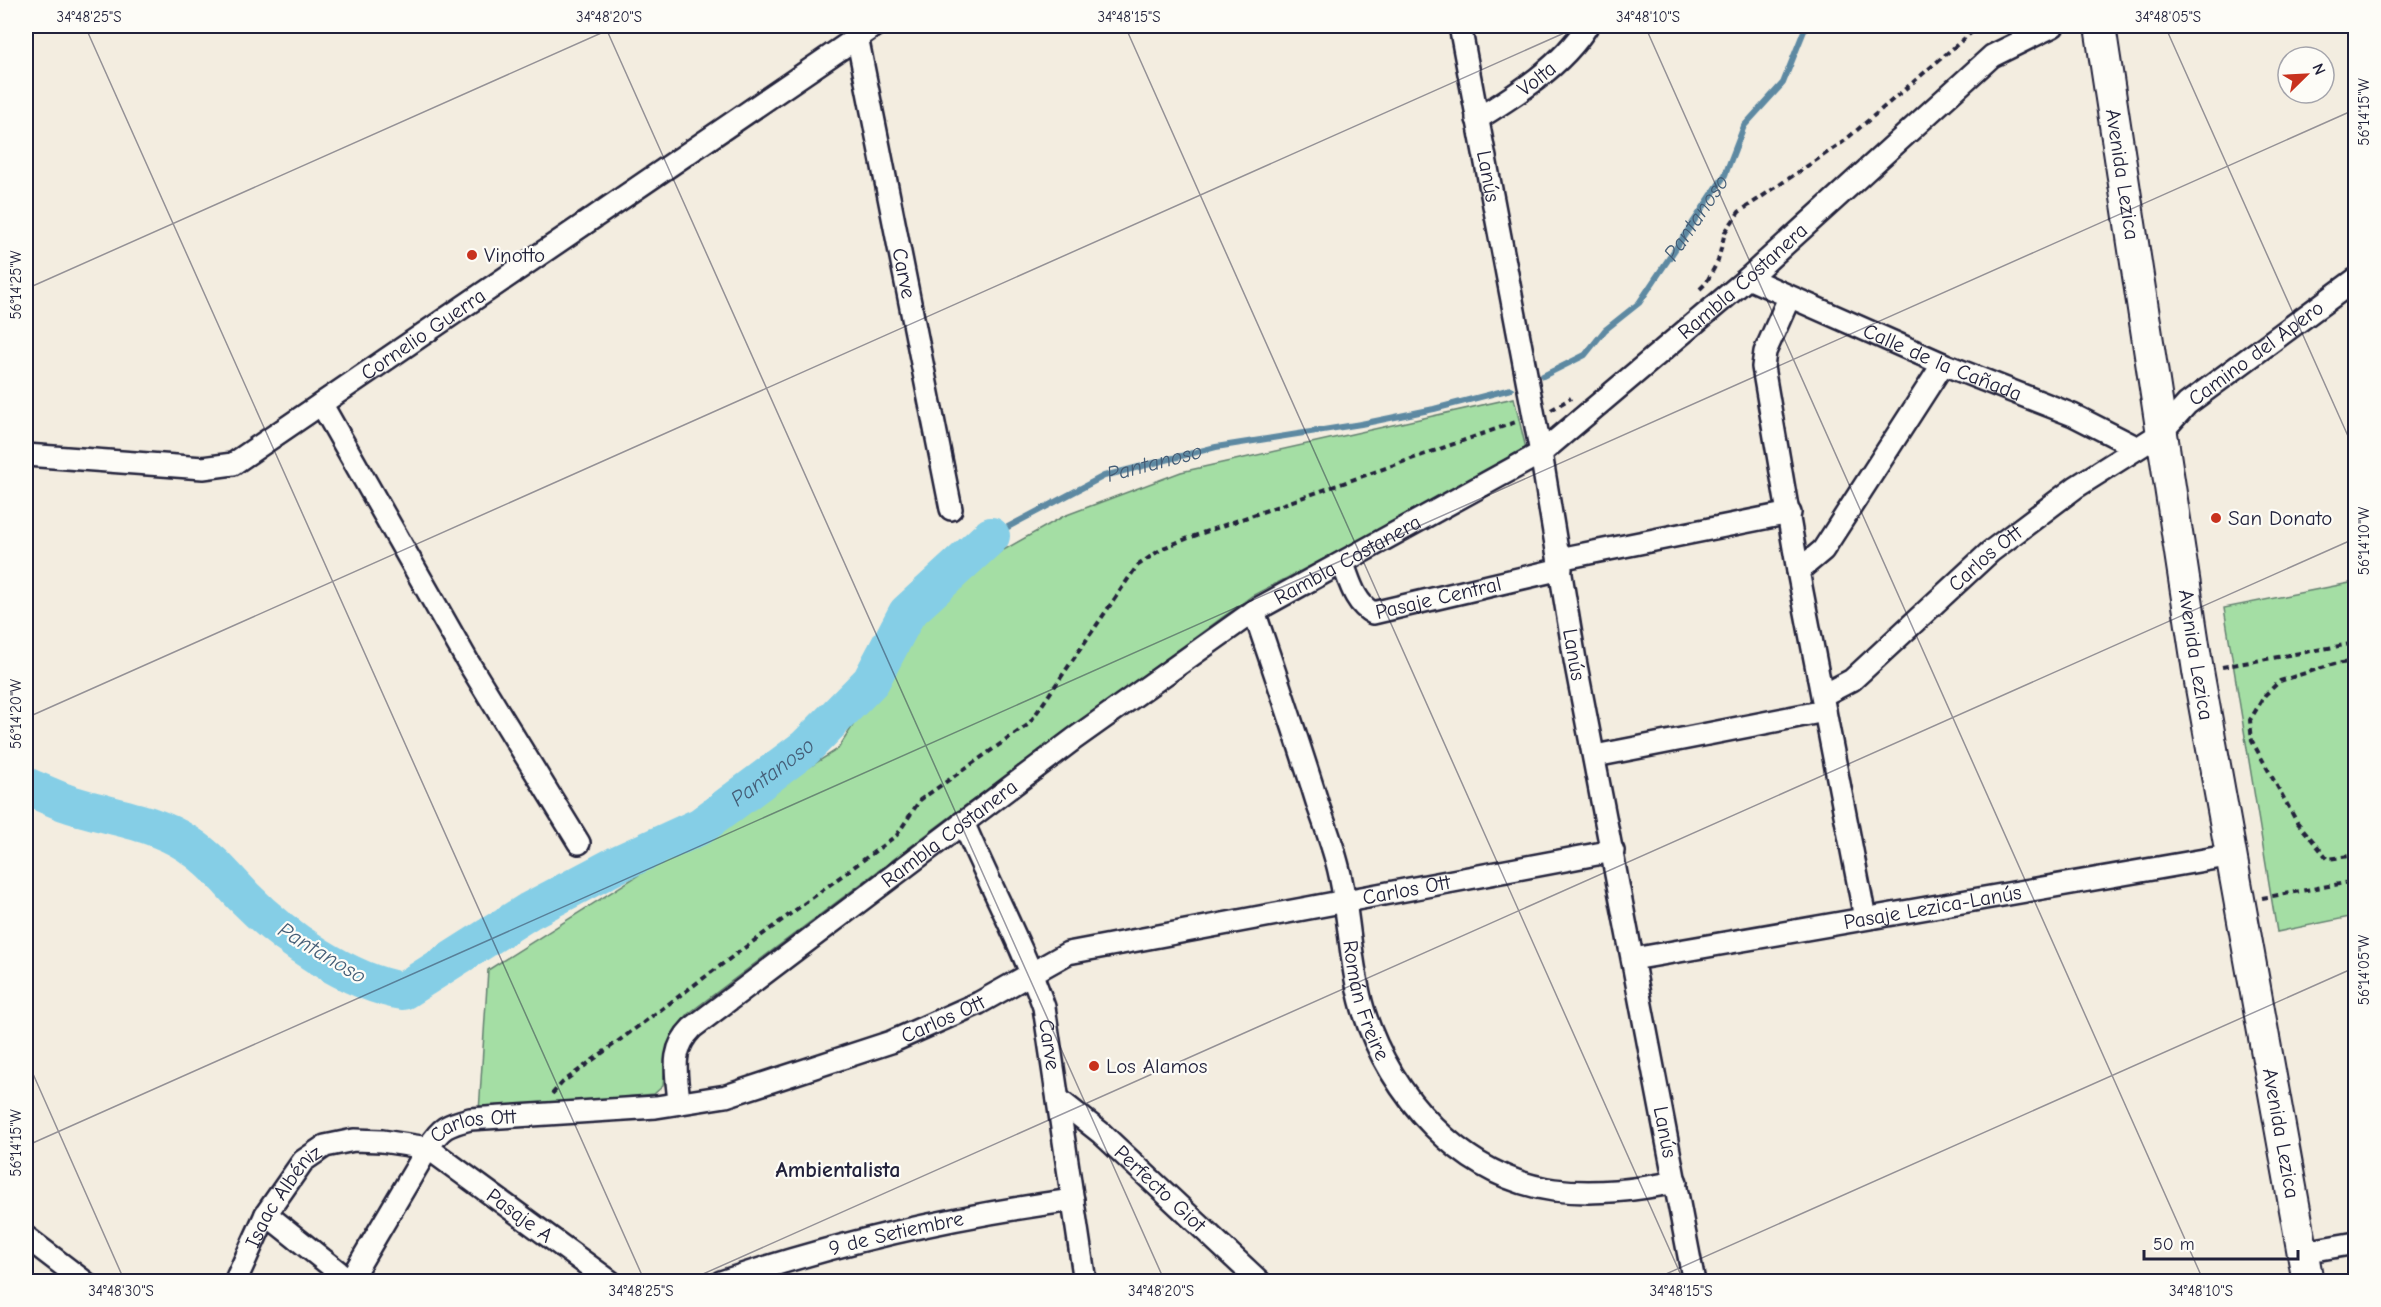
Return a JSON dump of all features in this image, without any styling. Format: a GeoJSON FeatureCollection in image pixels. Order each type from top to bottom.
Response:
{"type":"FeatureCollection","features":[{"type":"Feature","properties":{"kind":"street","name":"Lanús"},"geometry":{"type":"LineString","coordinates":[[1460,26],[1541,453],[1575,660],[1694,1281]]}},
{"type":"Feature","properties":{"kind":"street","name":"Volta"},"geometry":{"type":"LineString","coordinates":[[1477,119],[1525,89],[1579,38],[1587,26]]}},
{"type":"Feature","properties":{"kind":"street","name":"Rambla Costanera"},"geometry":{"type":"LineString","coordinates":[[679,1103],[676,1054],[680,1040],[692,1028],[1074,739],[1254,611],[1541,453],[1748,278],[1992,56],[2053,26]]}},
{"type":"Feature","properties":{"kind":"street","name":"Avenida Lezica"},"geometry":{"type":"LineString","coordinates":[[2100,26],[2148,441],[2198,671],[2308,1281]]}},
{"type":"Feature","properties":{"kind":"street","name":"Cornelio Guerra"},"geometry":{"type":"LineString","coordinates":[[26,454],[203,468],[233,464],[322,405],[862,29]]}},
{"type":"Feature","properties":{"kind":"street","name":"Carve"},"geometry":{"type":"LineString","coordinates":[[862,29],[951,509]]}},
{"type":"Feature","properties":{"kind":"street","name":"Calle de la Cañada"},"geometry":{"type":"LineString","coordinates":[[1748,278],[1943,364],[2073,415],[2148,441]]}},
{"type":"Feature","properties":{"kind":"street","name":"Camino del Apero"},"geometry":{"type":"LineString","coordinates":[[2148,441],[2187,404],[2355,279]]}},
{"type":"Feature","properties":{"kind":"street"},"geometry":{"type":"LineString","coordinates":[[1789,298],[1765,352],[1763,367],[1790,513],[1798,571],[1865,918]]}},
{"type":"Feature","properties":{"kind":"street"},"geometry":{"type":"LineString","coordinates":[[1798,571],[1823,550],[1943,364]]}},
{"type":"Feature","properties":{"kind":"street"},"geometry":{"type":"LineString","coordinates":[[322,405],[468,662],[579,843]]}},
{"type":"Feature","properties":{"kind":"street","name":"Carlos Ott"},"geometry":{"type":"LineString","coordinates":[[1595,756],[1824,703],[1852,680],[1990,552],[2076,487],[2148,441]]}},
{"type":"Feature","properties":{"kind":"street"},"geometry":{"type":"LineString","coordinates":[[1560,564],[1790,513]]}},
{"type":"Feature","properties":{"kind":"street","name":"Pasaje Central"},"geometry":{"type":"LineString","coordinates":[[1343,564],[1358,600],[1365,609],[1373,613],[1560,564]]}},
{"type":"Feature","properties":{"kind":"street","name":"Román Freire"},"geometry":{"type":"LineString","coordinates":[[1254,611],[1337,864],[1363,1008],[1382,1056],[1414,1105],[1445,1137],[1476,1161],[1519,1181],[1553,1190],[1592,1193],[1631,1190],[1676,1182]]}},
{"type":"Feature","properties":{"kind":"street","name":"Carve"},"geometry":{"type":"LineString","coordinates":[[963,822],[1003,915],[1032,973],[1044,1007],[1085,1281]]}},
{"type":"Feature","properties":{"kind":"street","name":"Carlos Ott"},"geometry":{"type":"LineString","coordinates":[[350,1281],[428,1148],[439,1131],[449,1125],[470,1119],[679,1103],[726,1096],[891,1041],[979,1003],[1068,953],[1086,948],[1613,851]]}},
{"type":"Feature","properties":{"kind":"street","name":"Pasaje Lezica-Lanús"},"geometry":{"type":"LineString","coordinates":[[1633,959],[2233,855]]}},
{"type":"Feature","properties":{"kind":"street","name":"Perfecto Giot"},"geometry":{"type":"LineString","coordinates":[[1058,1099],[1101,1133],[1260,1281]]}},
{"type":"Feature","properties":{"kind":"street","name":"Isaac Albéniz"},"geometry":{"type":"LineString","coordinates":[[235,1281],[266,1214],[303,1161],[325,1146],[339,1142],[381,1141],[428,1148]]}},
{"type":"Feature","properties":{"kind":"street","name":"Pasaje A"},"geometry":{"type":"LineString","coordinates":[[428,1148],[611,1281]]}},
{"type":"Feature","properties":{"kind":"street","name":"9 de Setiembre"},"geometry":{"type":"LineString","coordinates":[[721,1281],[898,1232],[995,1211],[1073,1200]]}},
{"type":"Feature","properties":{"kind":"street"},"geometry":{"type":"LineString","coordinates":[[266,1214],[350,1281]]}},
{"type":"Feature","properties":{"kind":"street"},"geometry":{"type":"LineString","coordinates":[[26,1237],[85,1281]]}},
{"type":"Feature","properties":{"kind":"street"},"geometry":{"type":"LineString","coordinates":[[2303,1252],[2355,1243]]}},
{"type":"Feature","properties":{"kind":"path"},"geometry":{"type":"LineString","coordinates":[[1698,291],[1706,283],[1718,261],[1725,232],[1739,212],[1843,142],[1979,26]]}},
{"type":"Feature","properties":{"kind":"path"},"geometry":{"type":"LineString","coordinates":[[533,1115],[563,1082],[897,835],[920,800],[1029,724],[1137,566],[1163,548],[1552,410],[1577,394]]}},
{"type":"Feature","properties":{"kind":"path"},"geometry":{"type":"LineString","coordinates":[[2198,671],[2355,643]]}},
{"type":"Feature","properties":{"kind":"path"},"geometry":{"type":"LineString","coordinates":[[2355,661],[2334,664],[2280,681],[2265,695],[2250,720],[2252,741],[2297,822],[2328,859],[2349,856],[2355,850]]}},
{"type":"Feature","properties":{"kind":"path"},"geometry":{"type":"LineString","coordinates":[[2241,903],[2355,881]]}},
{"type":"Feature","properties":{"kind":"green space"},"geometry":{"type":"Polygon","coordinates":[[[1514,398],[1527,453],[1252,596],[955,813],[688,1014],[668,1047],[663,1086],[654,1094],[479,1112],[488,970],[838,749],[921,619],[977,565],[1064,516],[1181,472],[1514,398]]]}},
{"type":"Feature","properties":{"kind":"green space"},"geometry":{"type":"Polygon","coordinates":[[[2355,582],[2355,916],[2277,932],[2224,608],[2355,582]]]}},
{"type":"Feature","properties":{"kind":"waterway","name":"Pantanoso"},"geometry":{"type":"LineString","coordinates":[[1543,376],[1585,355],[1605,330],[1639,303],[1725,175],[1744,126],[1783,83],[1806,26]]}},
{"type":"Feature","properties":{"kind":"waterway","name":"Pantanoso"},"geometry":{"type":"LineString","coordinates":[[991,536],[1104,476],[1216,447],[1361,424],[1434,409],[1511,389]]}},
{"type":"Feature","properties":{"kind":"waterway","name":"Pantanoso"},"geometry":{"type":"LineString","coordinates":[[26,786],[64,802],[143,824],[174,836],[204,856],[260,912],[297,942],[339,968],[382,986],[403,991],[529,911],[618,864],[701,826],[805,748],[871,681],[907,613],[991,536]]}},
{"type":"Feature","properties":{"kind":"place","name":"Vinotto"},"geometry":{"type":"Point","coordinates":[472,255]}},
{"type":"Feature","properties":{"kind":"place","name":"San Donato"},"geometry":{"type":"Point","coordinates":[2216,518]}},
{"type":"Feature","properties":{"kind":"place","name":"Los Alamos"},"geometry":{"type":"Point","coordinates":[1094,1066]}},
{"type":"Feature","properties":{"kind":"district","name":"Ambientalista"},"geometry":{"type":"Point","coordinates":[838,1170]}}]}
